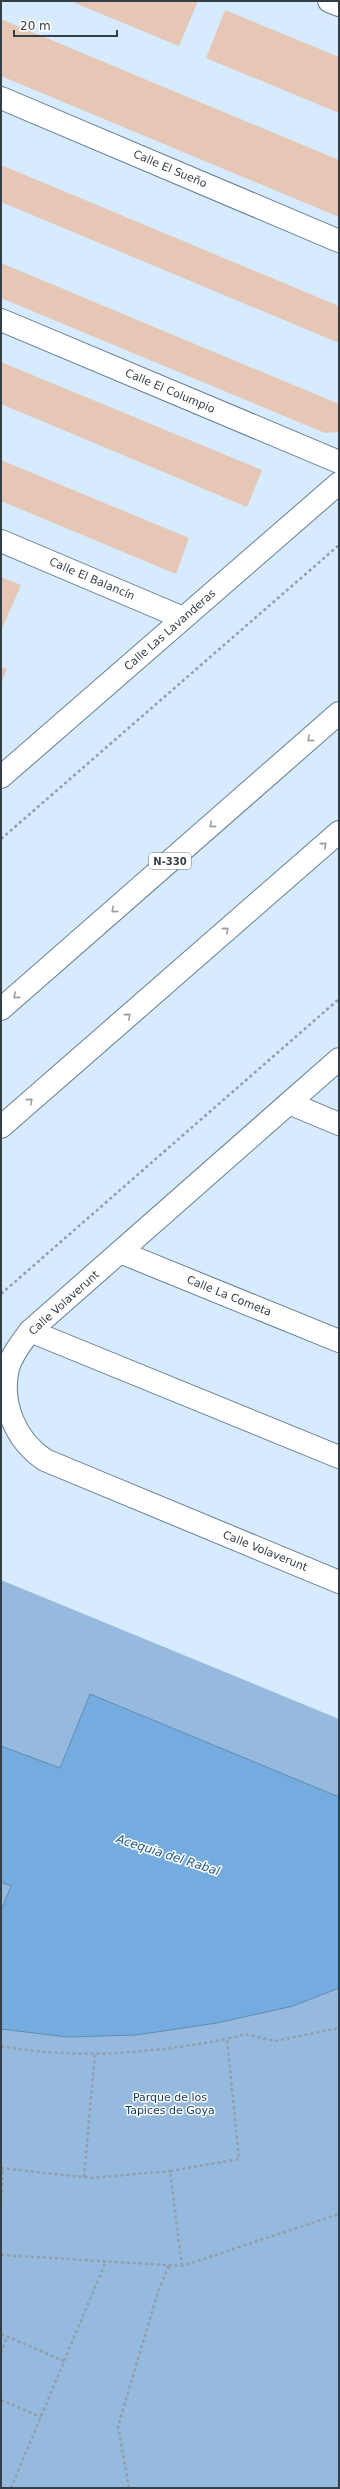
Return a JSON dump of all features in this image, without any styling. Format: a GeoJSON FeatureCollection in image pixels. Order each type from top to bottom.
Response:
{"type":"FeatureCollection","features":[{"type":"Feature","properties":{"kind":"main road"},"geometry":{"type":"LineString","coordinates":[[329,1],[339,5]]}},
{"type":"Feature","properties":{"kind":"main road","name":"Calle El Sueño"},"geometry":{"type":"LineString","coordinates":[[1,98],[339,241]]}},
{"type":"Feature","properties":{"kind":"main road","name":"Calle El Columpio"},"geometry":{"type":"LineString","coordinates":[[1,320],[339,462]]}},
{"type":"Feature","properties":{"kind":"main road","name":"Calle Las Lavanderas"},"geometry":{"type":"LineString","coordinates":[[6,767],[183,618],[339,483]]}},
{"type":"Feature","properties":{"kind":"main road","name":"Calle El Balancín"},"geometry":{"type":"LineString","coordinates":[[1,541],[183,618]]}},
{"type":"Feature","properties":{"kind":"main road","name":"N-330"},"geometry":{"type":"LineString","coordinates":[[1,1009],[339,713]]}},
{"type":"Feature","properties":{"kind":"main road"},"geometry":{"type":"LineString","coordinates":[[1,1127],[339,832]]}},
{"type":"Feature","properties":{"kind":"main road","name":"Calle Volaverunt"},"geometry":{"type":"LineString","coordinates":[[339,1059],[30,1331],[18,1348],[9,1367],[5,1386],[6,1404],[13,1424],[20,1437],[32,1452],[45,1460],[339,1582]]}},
{"type":"Feature","properties":{"kind":"main road"},"geometry":{"type":"LineString","coordinates":[[289,1103],[339,1124]]}},
{"type":"Feature","properties":{"kind":"main road","name":"Calle La Cometa"},"geometry":{"type":"LineString","coordinates":[[120,1252],[339,1341]]}},
{"type":"Feature","properties":{"kind":"main road"},"geometry":{"type":"LineString","coordinates":[[30,1331],[339,1457]]}},
{"type":"Feature","properties":{"kind":"path"},"geometry":{"type":"LineString","coordinates":[[1,839],[339,545]]}},
{"type":"Feature","properties":{"kind":"path"},"geometry":{"type":"LineString","coordinates":[[1,1294],[339,999]]}},
{"type":"Feature","properties":{"kind":"path"},"geometry":{"type":"LineString","coordinates":[[1,2046],[95,2054],[169,2050],[227,2040],[245,2034],[275,2041],[339,2028]]}},
{"type":"Feature","properties":{"kind":"path"},"geometry":{"type":"LineString","coordinates":[[1,2204],[2,2168],[84,2177],[170,2171],[239,2159],[227,2040]]}},
{"type":"Feature","properties":{"kind":"path"},"geometry":{"type":"LineString","coordinates":[[84,2177],[95,2054]]}},
{"type":"Feature","properties":{"kind":"path"},"geometry":{"type":"LineString","coordinates":[[170,2171],[182,2266]]}},
{"type":"Feature","properties":{"kind":"path"},"geometry":{"type":"LineString","coordinates":[[1,2255],[182,2266],[339,2214]]}},
{"type":"Feature","properties":{"kind":"path"},"geometry":{"type":"LineString","coordinates":[[11,2488],[106,2261]]}},
{"type":"Feature","properties":{"kind":"path"},"geometry":{"type":"LineString","coordinates":[[129,2488],[118,2426],[158,2292],[169,2265]]}},
{"type":"Feature","properties":{"kind":"path"},"geometry":{"type":"LineString","coordinates":[[1,2334],[64,2361]]}},
{"type":"Feature","properties":{"kind":"path"},"geometry":{"type":"LineString","coordinates":[[1,2353],[7,2337]]}},
{"type":"Feature","properties":{"kind":"path"},"geometry":{"type":"LineString","coordinates":[[1,2400],[41,2417]]}},
{"type":"Feature","properties":{"kind":"green space","name":"Parque de los Tapices de Goya"},"geometry":{"type":"Polygon","coordinates":[[[1,1580],[339,1719],[339,2488],[1,2488],[1,1580]]]}},
{"type":"Feature","properties":{"kind":"water","name":"Acequia del Rabal"},"geometry":{"type":"Polygon","coordinates":[[[90,1694],[339,1797],[339,1988],[293,2006],[217,2023],[136,2035],[67,2037],[1,2029],[1,1911],[11,1886],[1,1882],[1,1746],[60,1768],[90,1694]]]}},
{"type":"Feature","properties":{"kind":"building"},"geometry":{"type":"Polygon","coordinates":[[[70,1],[198,1],[179,46],[70,1]]]}},
{"type":"Feature","properties":{"kind":"building"},"geometry":{"type":"Polygon","coordinates":[[[225,10],[339,57],[339,113],[206,58],[225,10]]]}},
{"type":"Feature","properties":{"kind":"building"},"geometry":{"type":"Polygon","coordinates":[[[1,19],[339,160],[339,217],[1,76],[1,19]]]}},
{"type":"Feature","properties":{"kind":"building"},"geometry":{"type":"Polygon","coordinates":[[[1,165],[339,306],[339,343],[1,202],[1,165]]]}},
{"type":"Feature","properties":{"kind":"building"},"geometry":{"type":"Polygon","coordinates":[[[1,263],[339,404],[339,432],[325,433],[1,298],[1,263]]]}},
{"type":"Feature","properties":{"kind":"building"},"geometry":{"type":"Polygon","coordinates":[[[1,362],[262,470],[247,507],[1,404],[1,362]]]}},
{"type":"Feature","properties":{"kind":"building"},"geometry":{"type":"Polygon","coordinates":[[[1,460],[189,538],[176,574],[1,501],[1,460]]]}},
{"type":"Feature","properties":{"kind":"building"},"geometry":{"type":"Polygon","coordinates":[[[1,577],[21,585],[1,631],[1,577]]]}},
{"type":"Feature","properties":{"kind":"building"},"geometry":{"type":"Polygon","coordinates":[[[1,667],[7,669],[1,684],[1,667]]]}}]}
